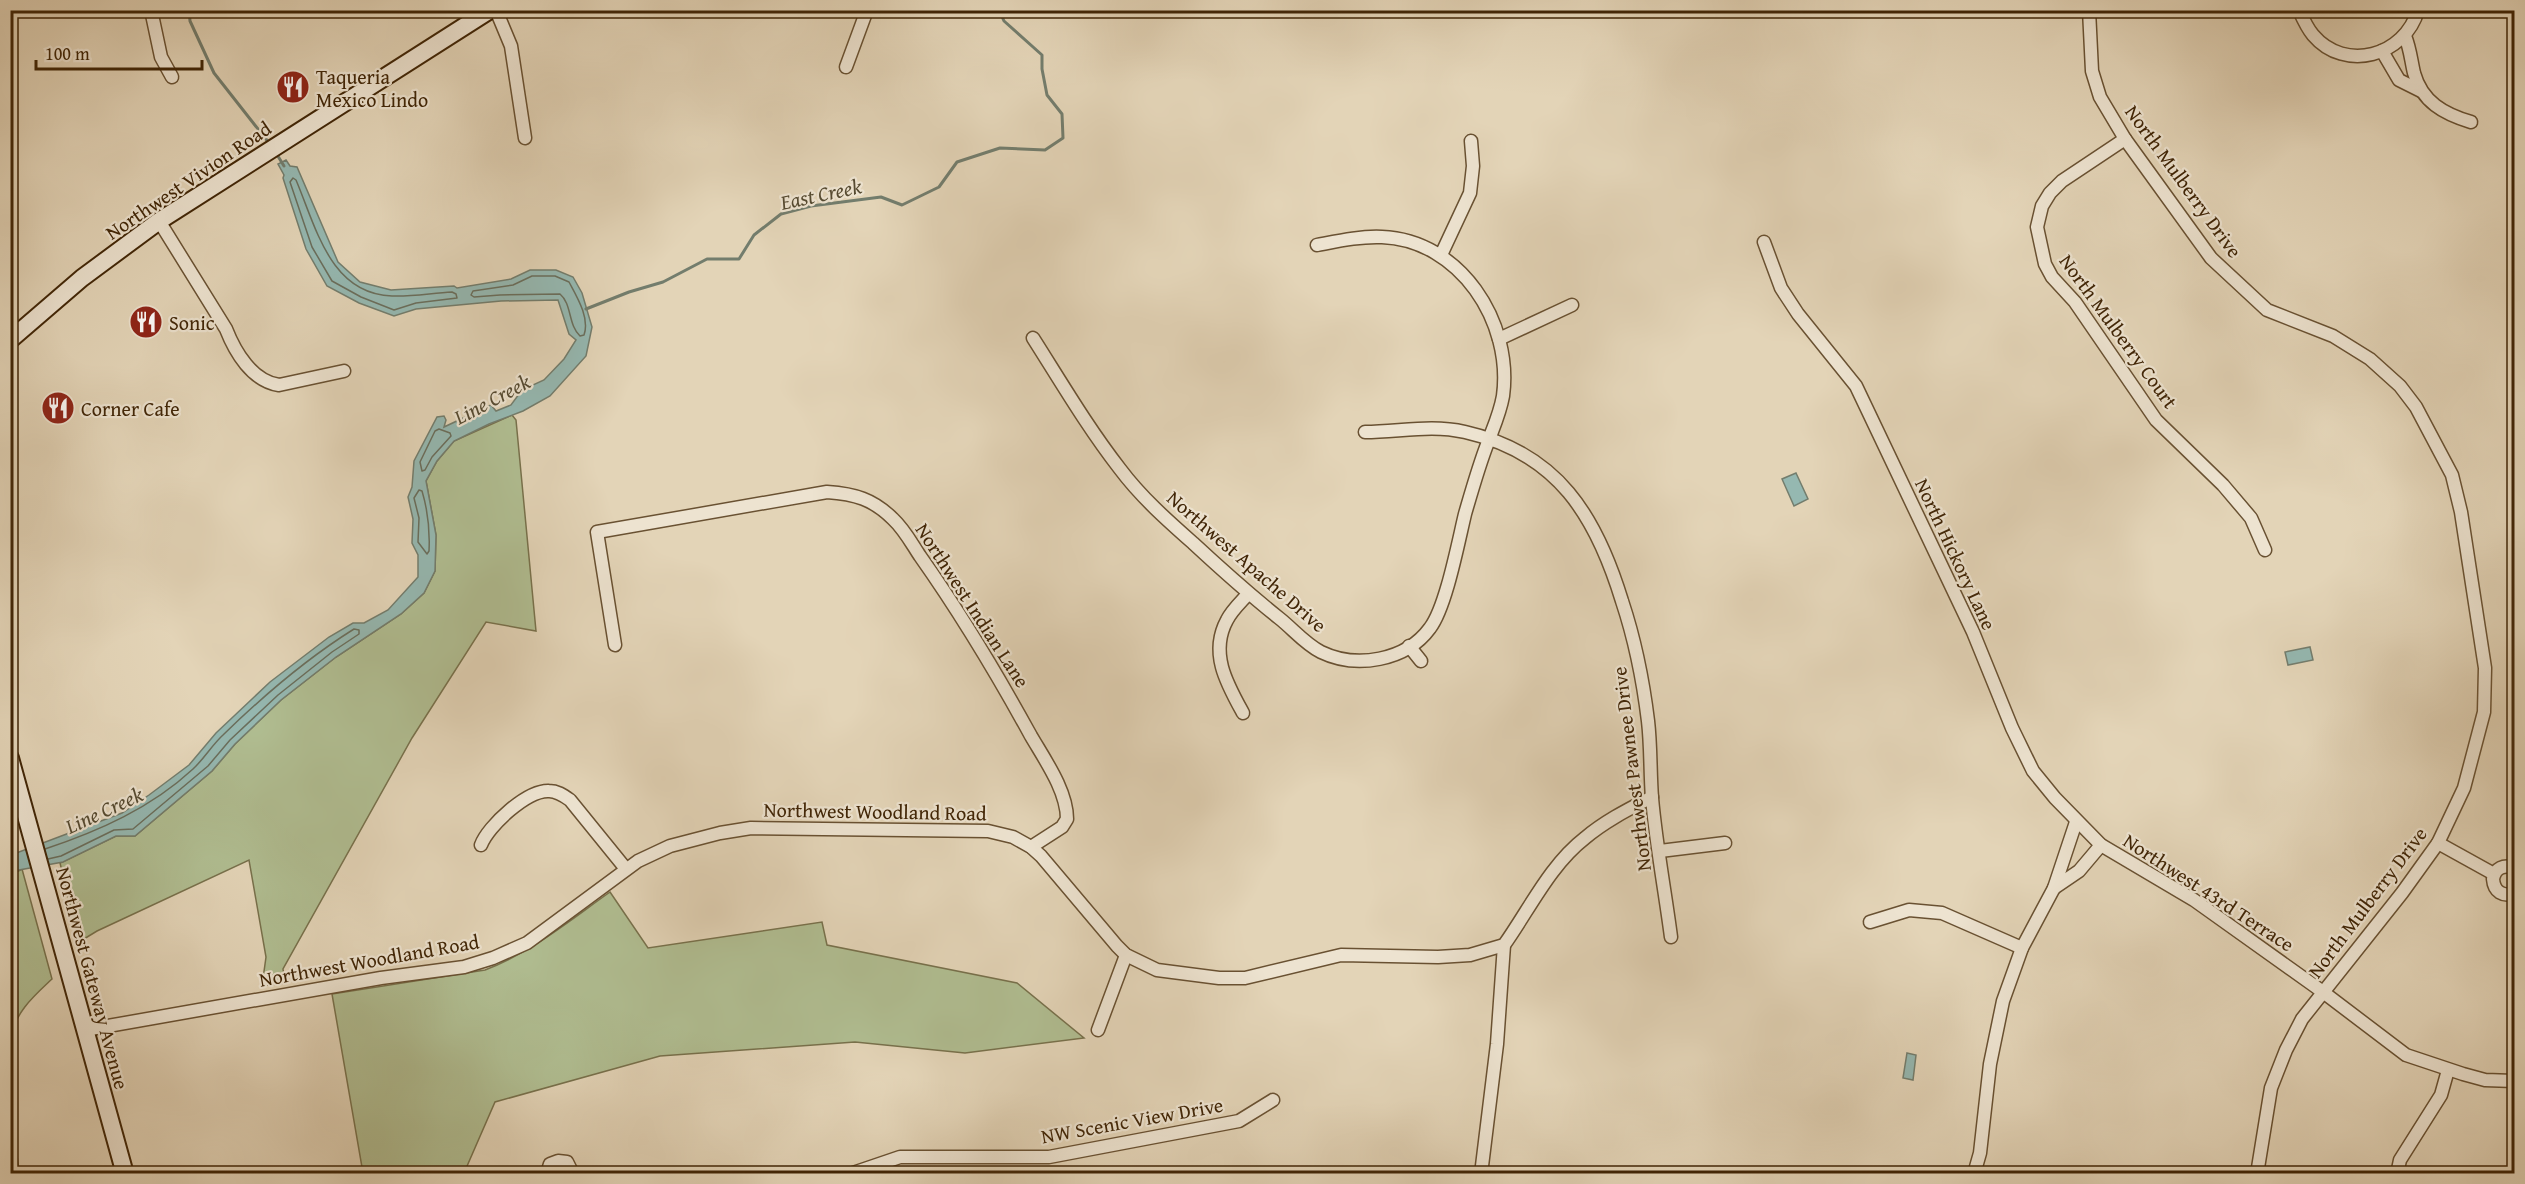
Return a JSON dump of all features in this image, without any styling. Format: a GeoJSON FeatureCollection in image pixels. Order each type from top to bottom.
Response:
{"type":"FeatureCollection","features":[{"type":"Feature","properties":{"kind":"main road","name":"Northwest Vivion Road"},"geometry":{"type":"LineString","coordinates":[[10,340],[82,278],[159,221],[490,10]]}},
{"type":"Feature","properties":{"kind":"main road","name":"Northwest Gateway Avenue"},"geometry":{"type":"LineString","coordinates":[[10,758],[125,1173]]}},
{"type":"Feature","properties":{"kind":"street"},"geometry":{"type":"LineString","coordinates":[[151,10],[161,57],[172,77]]}},
{"type":"Feature","properties":{"kind":"street"},"geometry":{"type":"LineString","coordinates":[[496,10],[511,46],[525,138]]}},
{"type":"Feature","properties":{"kind":"street"},"geometry":{"type":"LineString","coordinates":[[846,67],[867,10]]}},
{"type":"Feature","properties":{"kind":"street","name":"North Mulberry Drive"},"geometry":{"type":"LineString","coordinates":[[2089,10],[2090,53],[2100,97],[2125,139],[2211,258],[2267,310],[2333,336],[2370,359],[2400,386],[2416,407],[2452,475],[2461,512],[2485,668],[2480,734],[2464,788],[2438,843],[2403,893],[2302,1019],[2286,1050],[2271,1088],[2257,1173]]}},
{"type":"Feature","properties":{"kind":"street"},"geometry":{"type":"LineString","coordinates":[[2299,10],[2312,35],[2332,50],[2342,54],[2362,56],[2382,51],[2405,36],[2412,27],[2418,10]]}},
{"type":"Feature","properties":{"kind":"street"},"geometry":{"type":"LineString","coordinates":[[2405,36],[2421,91]]}},
{"type":"Feature","properties":{"kind":"street"},"geometry":{"type":"LineString","coordinates":[[2382,51],[2399,80],[2421,91],[2432,104],[2445,113],[2471,122]]}},
{"type":"Feature","properties":{"kind":"street","name":"North Mulberry Court"},"geometry":{"type":"LineString","coordinates":[[2125,139],[2062,181],[2050,193],[2042,206],[2037,227],[2044,264],[2052,277],[2075,302],[2156,420],[2223,485],[2251,518],[2265,550]]}},
{"type":"Feature","properties":{"kind":"street"},"geometry":{"type":"LineString","coordinates":[[1317,245],[1351,239],[1384,237],[1420,246],[1441,255],[1470,193],[1473,166],[1471,141]]}},
{"type":"Feature","properties":{"kind":"street"},"geometry":{"type":"LineString","coordinates":[[159,221],[226,329],[232,345],[254,373],[268,383],[279,385],[344,371]]}},
{"type":"Feature","properties":{"kind":"street","name":"North Hickory Lane"},"geometry":{"type":"LineString","coordinates":[[1764,242],[1781,288],[1798,314],[1856,386],[1872,417],[1913,508],[1969,622],[2012,728],[2033,771],[2076,822]]}},
{"type":"Feature","properties":{"kind":"street","name":"Northwest Apache Drive"},"geometry":{"type":"LineString","coordinates":[[1033,338],[1121,471],[1161,515],[1248,594],[1309,645],[1323,653],[1352,661],[1385,658],[1409,646],[1430,629],[1440,611],[1470,497],[1498,417],[1503,382],[1499,339],[1484,302],[1460,271],[1441,255]]}},
{"type":"Feature","properties":{"kind":"street"},"geometry":{"type":"LineString","coordinates":[[1499,339],[1572,305]]}},
{"type":"Feature","properties":{"kind":"street","name":"Northwest Pawnee Drive"},"geometry":{"type":"LineString","coordinates":[[1365,432],[1442,428],[1489,439],[1522,454],[1555,478],[1582,508],[1602,543],[1629,621],[1641,675],[1650,742],[1652,797],[1671,937]]}},
{"type":"Feature","properties":{"kind":"street","name":"Northwest Indian Lane"},"geometry":{"type":"LineString","coordinates":[[615,645],[597,531],[827,492],[851,493],[876,504],[895,520],[950,598],[1047,763],[1064,799],[1067,819],[1062,827],[1030,847]]}},
{"type":"Feature","properties":{"kind":"street"},"geometry":{"type":"LineString","coordinates":[[1243,713],[1226,683],[1220,660],[1221,639],[1227,620],[1248,594]]}},
{"type":"Feature","properties":{"kind":"street"},"geometry":{"type":"LineString","coordinates":[[1409,646],[1421,661]]}},
{"type":"Feature","properties":{"kind":"street"},"geometry":{"type":"LineString","coordinates":[[481,845],[492,825],[530,796],[550,790],[561,793],[570,800],[626,869]]}},
{"type":"Feature","properties":{"kind":"street"},"geometry":{"type":"LineString","coordinates":[[1481,1173],[1496,1055],[1504,945],[1548,878],[1583,839],[1615,816],[1652,797]]}},
{"type":"Feature","properties":{"kind":"street"},"geometry":{"type":"LineString","coordinates":[[1974,1173],[1980,1153],[1990,1064],[2004,1001],[2022,948],[2054,888],[2076,822]]}},
{"type":"Feature","properties":{"kind":"street","name":"Northwest 43rd Terrace"},"geometry":{"type":"LineString","coordinates":[[2076,822],[2101,845],[2194,900],[2406,1054],[2448,1070],[2485,1080],[2514,1081]]}},
{"type":"Feature","properties":{"kind":"street","name":"Northwest Woodland Road"},"geometry":{"type":"LineString","coordinates":[[85,1030],[381,978],[464,967],[493,958],[527,943],[638,861],[676,844],[752,828],[988,831],[1013,837],[1041,856],[1126,955],[1158,970],[1219,978],[1245,978],[1341,955],[1438,957],[1470,955],[1504,945]]}},
{"type":"Feature","properties":{"kind":"street"},"geometry":{"type":"LineString","coordinates":[[1660,850],[1725,843]]}},
{"type":"Feature","properties":{"kind":"street"},"geometry":{"type":"LineString","coordinates":[[2438,843],[2494,874]]}},
{"type":"Feature","properties":{"kind":"street"},"geometry":{"type":"LineString","coordinates":[[2054,888],[2079,871],[2101,845]]}},
{"type":"Feature","properties":{"kind":"street"},"geometry":{"type":"LineString","coordinates":[[2514,868],[2502,867],[2494,874],[2493,884],[2499,892],[2509,895],[2514,893]]}},
{"type":"Feature","properties":{"kind":"street"},"geometry":{"type":"LineString","coordinates":[[1870,922],[1909,910],[1942,913],[2022,948]]}},
{"type":"Feature","properties":{"kind":"street"},"geometry":{"type":"LineString","coordinates":[[1098,1030],[1126,955]]}},
{"type":"Feature","properties":{"kind":"street"},"geometry":{"type":"LineString","coordinates":[[2397,1173],[2400,1160],[2432,1113],[2441,1095],[2448,1070]]}},
{"type":"Feature","properties":{"kind":"street","name":"NW Scenic View Drive"},"geometry":{"type":"LineString","coordinates":[[850,1173],[900,1156],[1049,1157],[1239,1121],[1273,1100]]}},
{"type":"Feature","properties":{"kind":"street"},"geometry":{"type":"LineString","coordinates":[[547,1173],[550,1164],[558,1161],[567,1162],[573,1173]]}},
{"type":"Feature","properties":{"kind":"green space"},"geometry":{"type":"Polygon","coordinates":[[[512,415],[516,420],[536,631],[486,622],[412,738],[283,969],[285,983],[262,986],[266,957],[249,860],[97,931],[79,942],[60,863],[116,836],[135,836],[212,771],[235,744],[281,700],[336,657],[401,614],[424,593],[435,571],[436,535],[426,481],[437,461],[454,441],[512,415]]]}},
{"type":"Feature","properties":{"kind":"green space"},"geometry":{"type":"Polygon","coordinates":[[[22,869],[52,979],[21,1012],[11,1038],[11,875],[22,869]]]}},
{"type":"Feature","properties":{"kind":"green space"},"geometry":{"type":"Polygon","coordinates":[[[610,892],[648,948],[822,922],[827,945],[1017,983],[1084,1038],[965,1053],[855,1042],[660,1056],[495,1102],[464,1173],[363,1173],[332,994],[485,970],[534,945],[610,892]]]}},
{"type":"Feature","properties":{"kind":"green space"},"geometry":{"type":"Polygon","coordinates":[[[11,1119],[14,1129],[19,1173],[11,1173],[11,1119]]]}},
{"type":"Feature","properties":{"kind":"water"},"geometry":{"type":"Polygon","coordinates":[[[286,160],[290,166],[297,167],[338,262],[360,282],[391,290],[454,286],[457,288],[511,279],[530,270],[556,270],[573,277],[582,293],[592,327],[586,356],[550,396],[523,411],[454,441],[437,461],[426,481],[436,535],[435,571],[424,593],[401,614],[336,657],[281,700],[235,744],[212,771],[135,836],[116,836],[63,862],[19,870],[11,875],[11,855],[122,813],[189,765],[216,733],[270,682],[329,637],[353,623],[364,623],[388,610],[418,577],[418,555],[412,543],[413,519],[408,497],[412,487],[414,461],[437,417],[444,416],[446,420],[444,427],[491,405],[496,411],[511,405],[522,390],[544,380],[564,359],[576,340],[569,334],[558,300],[501,301],[416,309],[394,316],[359,303],[327,286],[306,249],[283,178],[284,175],[278,164],[286,160]]]}},
{"type":"Feature","properties":{"kind":"water"},"geometry":{"type":"Polygon","coordinates":[[[1796,473],[1808,499],[1794,506],[1782,479],[1796,473]]]}},
{"type":"Feature","properties":{"kind":"water"},"geometry":{"type":"Polygon","coordinates":[[[2310,647],[2313,660],[2288,665],[2285,652],[2310,647]]]}},
{"type":"Feature","properties":{"kind":"water"},"geometry":{"type":"Polygon","coordinates":[[[1907,1053],[1916,1055],[1913,1080],[1903,1078],[1907,1053]]]}},
{"type":"Feature","properties":{"kind":"waterway","name":"Line Creek"},"geometry":{"type":"LineString","coordinates":[[189,10],[190,21],[214,73],[269,143]]}},
{"type":"Feature","properties":{"kind":"waterway","name":"East Creek"},"geometry":{"type":"LineString","coordinates":[[586,309],[629,292],[663,282],[707,259],[739,259],[754,235],[781,214],[811,206],[881,197],[902,205],[939,187],[957,162],[1000,148],[1045,150],[1063,138],[1062,114],[1047,95],[1042,55],[1004,21],[999,10]]}},
{"type":"Feature","properties":{"kind":"waterway","name":"Line Creek"},"geometry":{"type":"LineString","coordinates":[[276,153],[284,166]]}},
{"type":"Feature","properties":{"kind":"place","name":"Taqueria Mexico Lindo"},"geometry":{"type":"Point","coordinates":[293,87]}},
{"type":"Feature","properties":{"kind":"place","name":"Sonic"},"geometry":{"type":"Point","coordinates":[146,322]}},
{"type":"Feature","properties":{"kind":"place","name":"Corner Cafe"},"geometry":{"type":"Point","coordinates":[58,408]}}]}
